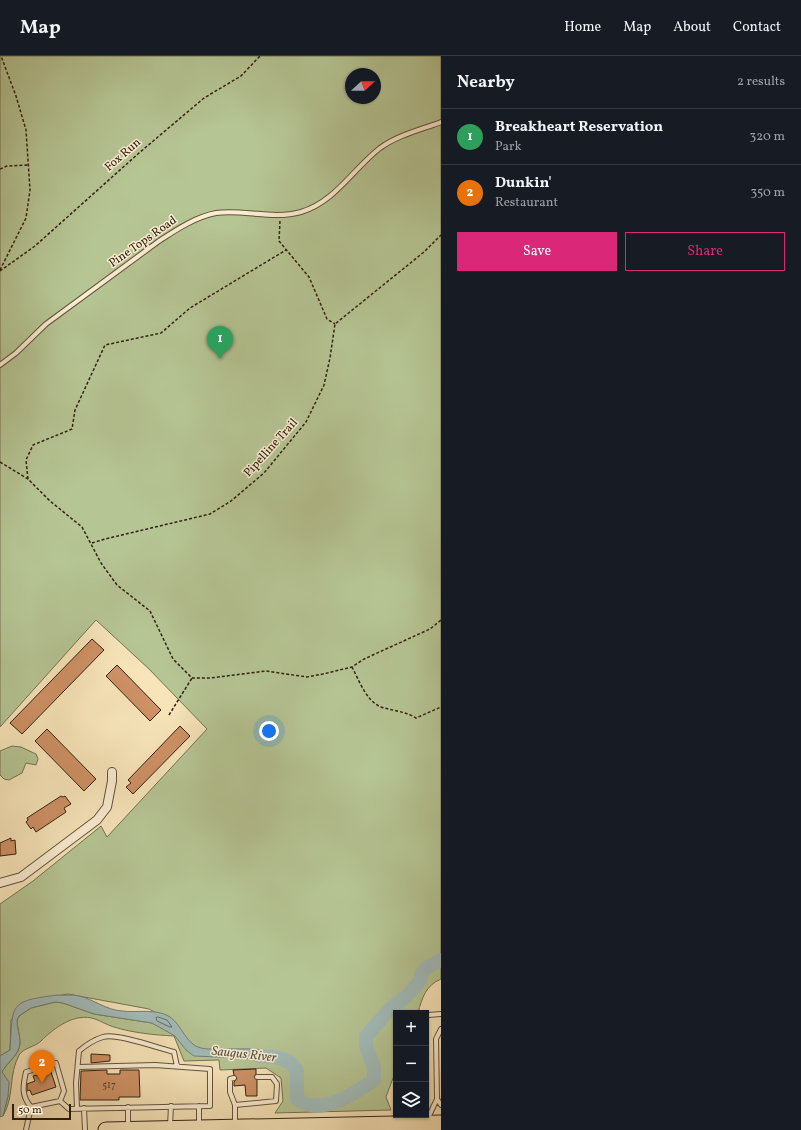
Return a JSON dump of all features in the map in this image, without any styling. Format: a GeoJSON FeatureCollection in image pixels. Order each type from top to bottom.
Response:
{"type":"FeatureCollection","features":[{"type":"Feature","properties":{"kind":"highway"},"geometry":{"type":"LineString","coordinates":[[106,1130],[441,1123]]}},
{"type":"Feature","properties":{"kind":"street"},"geometry":{"type":"LineString","coordinates":[[0,883],[21,877],[97,820],[107,807],[112,781],[112,772]]}},
{"type":"Feature","properties":{"kind":"lane","name":"Pine Tops Road"},"geometry":{"type":"LineString","coordinates":[[0,365],[46,324],[159,241],[178,229],[200,218],[217,213],[280,215],[300,212],[328,198],[345,184],[358,169],[380,149],[403,135],[441,122]]}},
{"type":"Feature","properties":{"kind":"lane"},"geometry":{"type":"LineString","coordinates":[[429,1015],[441,1014]]}},
{"type":"Feature","properties":{"kind":"lane"},"geometry":{"type":"LineString","coordinates":[[426,1124],[437,1099],[436,1039],[441,1029]]}},
{"type":"Feature","properties":{"kind":"lane"},"geometry":{"type":"LineString","coordinates":[[77,1108],[76,1083],[79,1051],[88,1043],[104,1036],[122,1038],[174,1052],[177,1066]]}},
{"type":"Feature","properties":{"kind":"lane"},"geometry":{"type":"LineString","coordinates":[[26,1130],[31,1107],[22,1087],[26,1072],[56,1063],[64,1091],[60,1101]]}},
{"type":"Feature","properties":{"kind":"lane"},"geometry":{"type":"LineString","coordinates":[[60,1101],[69,1109],[210,1106],[210,1069],[177,1066],[78,1066]]}},
{"type":"Feature","properties":{"kind":"lane"},"geometry":{"type":"LineString","coordinates":[[235,1105],[276,1101],[277,1084],[272,1077],[257,1077]]}},
{"type":"Feature","properties":{"kind":"lane"},"geometry":{"type":"LineString","coordinates":[[234,1078],[230,1078],[230,1092],[235,1105],[235,1128]]}},
{"type":"Feature","properties":{"kind":"lane"},"geometry":{"type":"LineString","coordinates":[[437,1099],[441,1105]]}},
{"type":"Feature","properties":{"kind":"lane"},"geometry":{"type":"LineString","coordinates":[[31,1107],[60,1101]]}},
{"type":"Feature","properties":{"kind":"lane"},"geometry":{"type":"LineString","coordinates":[[170,1129],[171,1106]]}},
{"type":"Feature","properties":{"kind":"lane"},"geometry":{"type":"LineString","coordinates":[[199,1106],[199,1128]]}},
{"type":"Feature","properties":{"kind":"lane"},"geometry":{"type":"LineString","coordinates":[[128,1107],[128,1130]]}},
{"type":"Feature","properties":{"kind":"lane"},"geometry":{"type":"LineString","coordinates":[[84,1108],[85,1130]]}},
{"type":"Feature","properties":{"kind":"path"},"geometry":{"type":"LineString","coordinates":[[0,270],[26,218],[30,190],[26,130],[1,56]]}},
{"type":"Feature","properties":{"kind":"path","name":"Fox Run"},"geometry":{"type":"LineString","coordinates":[[0,270],[35,246],[139,153],[204,98],[242,76],[260,56]]}},
{"type":"Feature","properties":{"kind":"path"},"geometry":{"type":"LineString","coordinates":[[0,169],[7,166],[29,165]]}},
{"type":"Feature","properties":{"kind":"path"},"geometry":{"type":"LineString","coordinates":[[280,215],[279,241],[309,277],[327,319],[335,324],[424,252],[441,236]]}},
{"type":"Feature","properties":{"kind":"path"},"geometry":{"type":"LineString","coordinates":[[28,478],[26,460],[33,445],[72,428],[75,410],[105,345],[161,333],[190,308],[286,250]]}},
{"type":"Feature","properties":{"kind":"path","name":"Pipelline Trail"},"geometry":{"type":"LineString","coordinates":[[92,543],[210,514],[231,501],[264,473],[306,422],[324,385],[335,324]]}},
{"type":"Feature","properties":{"kind":"path"},"geometry":{"type":"LineString","coordinates":[[0,462],[28,478],[50,501],[82,527],[92,543],[101,563],[117,585],[150,611],[173,659],[192,678],[224,677],[266,671],[307,677],[352,667],[430,629],[441,620]]}},
{"type":"Feature","properties":{"kind":"path"},"geometry":{"type":"LineString","coordinates":[[352,667],[366,694],[379,706],[408,712],[416,718],[441,708]]}},
{"type":"Feature","properties":{"kind":"path"},"geometry":{"type":"LineString","coordinates":[[169,715],[192,678]]}},
{"type":"Feature","properties":{"kind":"green space"},"geometry":{"type":"Polygon","coordinates":[[[0,56],[441,56],[441,979],[428,988],[419,1010],[393,1010],[393,1078],[386,1097],[391,1110],[275,1113],[283,1101],[281,1078],[266,1068],[220,1070],[219,1060],[184,1061],[174,1036],[129,1031],[87,1017],[65,1022],[38,1043],[26,1049],[19,1055],[14,1070],[9,1101],[3,1116],[8,1096],[2,1072],[18,1051],[20,1040],[17,1020],[19,1016],[31,1008],[55,1002],[63,1003],[94,1014],[152,1023],[173,1034],[168,1019],[149,1009],[68,994],[34,1000],[11,1020],[10,1050],[0,1056],[0,904],[33,881],[101,826],[107,837],[207,729],[149,669],[96,620],[0,727],[0,56]]]}},
{"type":"Feature","properties":{"kind":"green space"},"geometry":{"type":"Polygon","coordinates":[[[12,746],[21,747],[36,754],[38,759],[36,765],[26,763],[22,773],[9,780],[4,779],[0,775],[0,751],[12,746]]]}},
{"type":"Feature","properties":{"kind":"water"},"geometry":{"type":"Polygon","coordinates":[[[58,995],[79,996],[116,1010],[165,1014],[178,1025],[192,1043],[201,1048],[256,1049],[275,1053],[280,1058],[257,1061],[244,1058],[194,1056],[186,1050],[175,1036],[152,1023],[94,1014],[63,1003],[55,1002],[31,1008],[19,1016],[17,1020],[20,1039],[19,1047],[16,1055],[2,1072],[9,1082],[8,1096],[3,1116],[0,1117],[0,1056],[10,1050],[13,1014],[16,1008],[22,1003],[42,997],[58,995]]]}},
{"type":"Feature","properties":{"kind":"building"},"geometry":{"type":"Polygon","coordinates":[[[92,639],[104,650],[22,734],[10,723],[92,639]]]}},
{"type":"Feature","properties":{"kind":"building"},"geometry":{"type":"Polygon","coordinates":[[[117,665],[161,710],[150,721],[106,676],[117,665]]]}},
{"type":"Feature","properties":{"kind":"building"},"geometry":{"type":"Polygon","coordinates":[[[180,726],[190,736],[133,794],[126,787],[131,783],[128,780],[180,726]]]}},
{"type":"Feature","properties":{"kind":"building"},"geometry":{"type":"Polygon","coordinates":[[[47,729],[96,779],[84,791],[35,741],[47,729]]]}},
{"type":"Feature","properties":{"kind":"building"},"geometry":{"type":"Polygon","coordinates":[[[61,796],[65,796],[71,804],[64,808],[66,812],[36,832],[33,827],[31,829],[26,822],[28,820],[27,818],[61,796]]]}},
{"type":"Feature","properties":{"kind":"building"},"geometry":{"type":"Polygon","coordinates":[[[11,838],[11,841],[15,840],[16,854],[0,856],[0,843],[11,838]]]}},
{"type":"Feature","properties":{"kind":"building"},"geometry":{"type":"Polygon","coordinates":[[[91,1054],[110,1055],[110,1061],[91,1063],[91,1054]]]}},
{"type":"Feature","properties":{"kind":"building"},"geometry":{"type":"Polygon","coordinates":[[[256,1069],[256,1074],[254,1077],[257,1080],[257,1096],[246,1096],[245,1085],[234,1086],[234,1082],[237,1078],[234,1075],[233,1070],[256,1069]]]}},
{"type":"Feature","properties":{"kind":"building"},"geometry":{"type":"Polygon","coordinates":[[[107,1070],[107,1074],[120,1074],[120,1070],[139,1070],[140,1097],[119,1097],[119,1100],[80,1100],[81,1071],[107,1070]]]}},
{"type":"Feature","properties":{"kind":"building"},"geometry":{"type":"Polygon","coordinates":[[[51,1072],[56,1087],[32,1095],[30,1090],[27,1091],[27,1084],[35,1081],[33,1076],[51,1072]]]}},
{"type":"Feature","properties":{"kind":"waterway","name":"Saugus River"},"geometry":{"type":"LineString","coordinates":[[261,1056],[286,1060],[294,1066],[297,1071],[297,1099],[306,1104],[316,1106],[327,1105],[347,1097],[374,1080],[374,1067],[366,1046],[366,1036],[391,1008],[407,996],[420,981],[421,975],[426,968],[441,960]]}},
{"type":"Feature","properties":{"kind":"place","name":"Breakheart Reservation"},"geometry":{"type":"Point","coordinates":[220,359]}},
{"type":"Feature","properties":{"kind":"place","name":"Dunkin'"},"geometry":{"type":"Point","coordinates":[42,1083]}}]}
